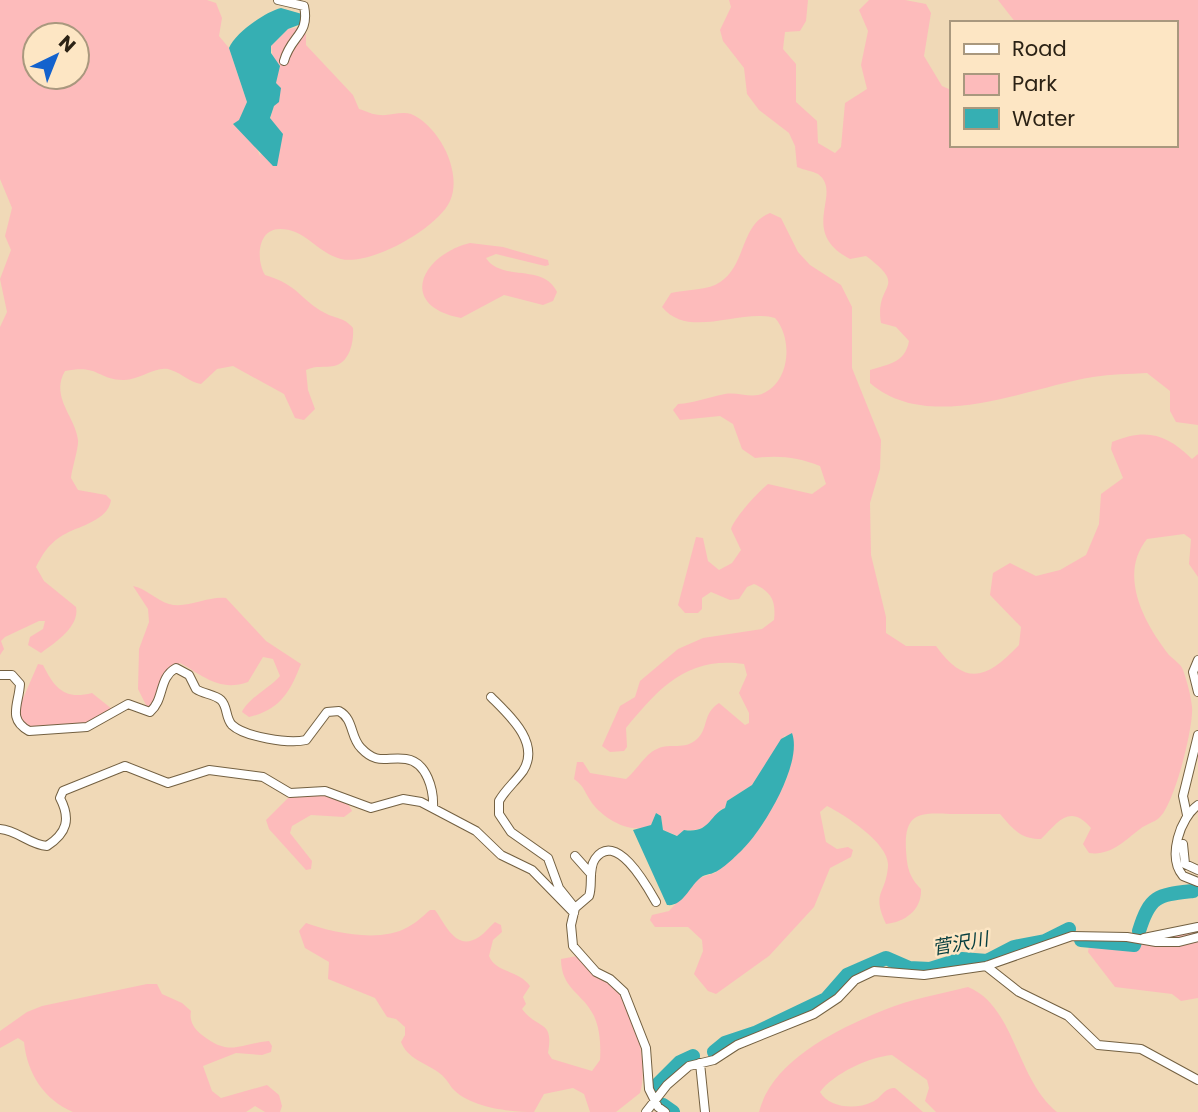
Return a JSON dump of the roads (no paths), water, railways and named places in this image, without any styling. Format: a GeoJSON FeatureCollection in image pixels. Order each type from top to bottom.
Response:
{"type":"FeatureCollection","features":[{"type":"Feature","properties":{"kind":"street"},"geometry":{"type":"LineString","coordinates":[[278,0],[304,6],[307,21],[305,28],[288,46],[284,61]]}},
{"type":"Feature","properties":{"kind":"street"},"geometry":{"type":"LineString","coordinates":[[1198,660],[1193,672],[1198,692]]}},
{"type":"Feature","properties":{"kind":"street"},"geometry":{"type":"LineString","coordinates":[[0,676],[6,673],[17,679],[20,692],[15,715],[21,726],[29,730],[87,727],[128,704],[150,712],[162,698],[166,675],[176,668],[189,676],[195,689],[217,696],[224,702],[228,719],[240,730],[289,743],[306,740],[327,712],[339,711],[348,719],[359,747],[372,756],[384,762],[407,759],[420,767],[431,786],[433,808]]}},
{"type":"Feature","properties":{"kind":"street"},"geometry":{"type":"LineString","coordinates":[[491,697],[523,733],[528,749],[522,772],[499,801],[499,814],[518,839],[548,858],[559,888],[575,910]]}},
{"type":"Feature","properties":{"kind":"street"},"geometry":{"type":"LineString","coordinates":[[1187,815],[1183,796],[1198,735]]}},
{"type":"Feature","properties":{"kind":"street"},"geometry":{"type":"LineString","coordinates":[[0,829],[14,832],[37,845],[47,846],[60,836],[67,822],[61,798],[63,791],[125,766],[168,783],[209,770],[263,777],[290,793],[325,791],[371,808],[412,799],[476,831],[501,855],[532,870],[575,910]]}},
{"type":"Feature","properties":{"kind":"street"},"geometry":{"type":"LineString","coordinates":[[1198,805],[1187,815],[1179,834],[1178,870],[1198,883]]}},
{"type":"Feature","properties":{"kind":"street"},"geometry":{"type":"LineString","coordinates":[[1179,834],[1183,842],[1185,864],[1198,870]]}},
{"type":"Feature","properties":{"kind":"street"},"geometry":{"type":"LineString","coordinates":[[656,902],[637,871],[614,852],[596,857],[589,897],[575,910],[570,936],[576,953],[596,972],[610,979],[624,992],[646,1048],[648,1081],[654,1101],[665,1112]]}},
{"type":"Feature","properties":{"kind":"street"},"geometry":{"type":"LineString","coordinates":[[575,856],[592,874]]}},
{"type":"Feature","properties":{"kind":"street"},"geometry":{"type":"LineString","coordinates":[[646,1112],[679,1074],[700,1063],[714,1060],[737,1045],[814,1014],[838,998],[864,974],[884,970],[925,975],[986,966],[1072,936],[1141,938],[1198,927]]}},
{"type":"Feature","properties":{"kind":"street"},"geometry":{"type":"LineString","coordinates":[[1141,938],[1156,942],[1179,942],[1198,937]]}},
{"type":"Feature","properties":{"kind":"street"},"geometry":{"type":"LineString","coordinates":[[986,966],[1019,992],[1068,1016],[1098,1045],[1141,1049],[1198,1080]]}},
{"type":"Feature","properties":{"kind":"street"},"geometry":{"type":"LineString","coordinates":[[700,1063],[705,1112]]}},
{"type":"Feature","properties":{"kind":"water"},"geometry":{"type":"Polygon","coordinates":[[[281,8],[302,14],[301,24],[288,29],[271,46],[271,53],[280,66],[276,83],[281,88],[279,102],[274,106],[270,118],[283,134],[277,166],[273,166],[233,124],[239,120],[247,102],[229,48],[237,36],[251,24],[281,8]]]}},
{"type":"Feature","properties":{"kind":"water"},"geometry":{"type":"Polygon","coordinates":[[[792,733],[794,746],[787,777],[771,811],[752,839],[717,871],[701,877],[677,903],[667,905],[633,830],[651,825],[656,813],[661,816],[663,830],[677,836],[684,830],[704,827],[725,808],[727,801],[752,785],[781,739],[792,733]]]}},
{"type":"Feature","properties":{"kind":"waterway","name":"菅沢川"},"geometry":{"type":"LineString","coordinates":[[1139,931],[1147,910],[1157,899],[1193,891]]}},
{"type":"Feature","properties":{"kind":"waterway","name":"菅沢川"},"geometry":{"type":"LineString","coordinates":[[714,1052],[725,1043],[755,1033],[826,999],[847,975],[886,958],[909,968],[930,969],[962,959],[987,961],[1014,947],[1045,941],[1069,929]]}},
{"type":"Feature","properties":{"kind":"waterway","name":"菅沢川"},"geometry":{"type":"LineString","coordinates":[[1081,940],[1134,945],[1135,942]]}},
{"type":"Feature","properties":{"kind":"waterway","name":"菅沢川"},"geometry":{"type":"LineString","coordinates":[[655,1087],[680,1062],[693,1056]]}},
{"type":"Feature","properties":{"kind":"waterway","name":"菅沢川"},"geometry":{"type":"LineString","coordinates":[[663,1105],[673,1112]]}}]}
